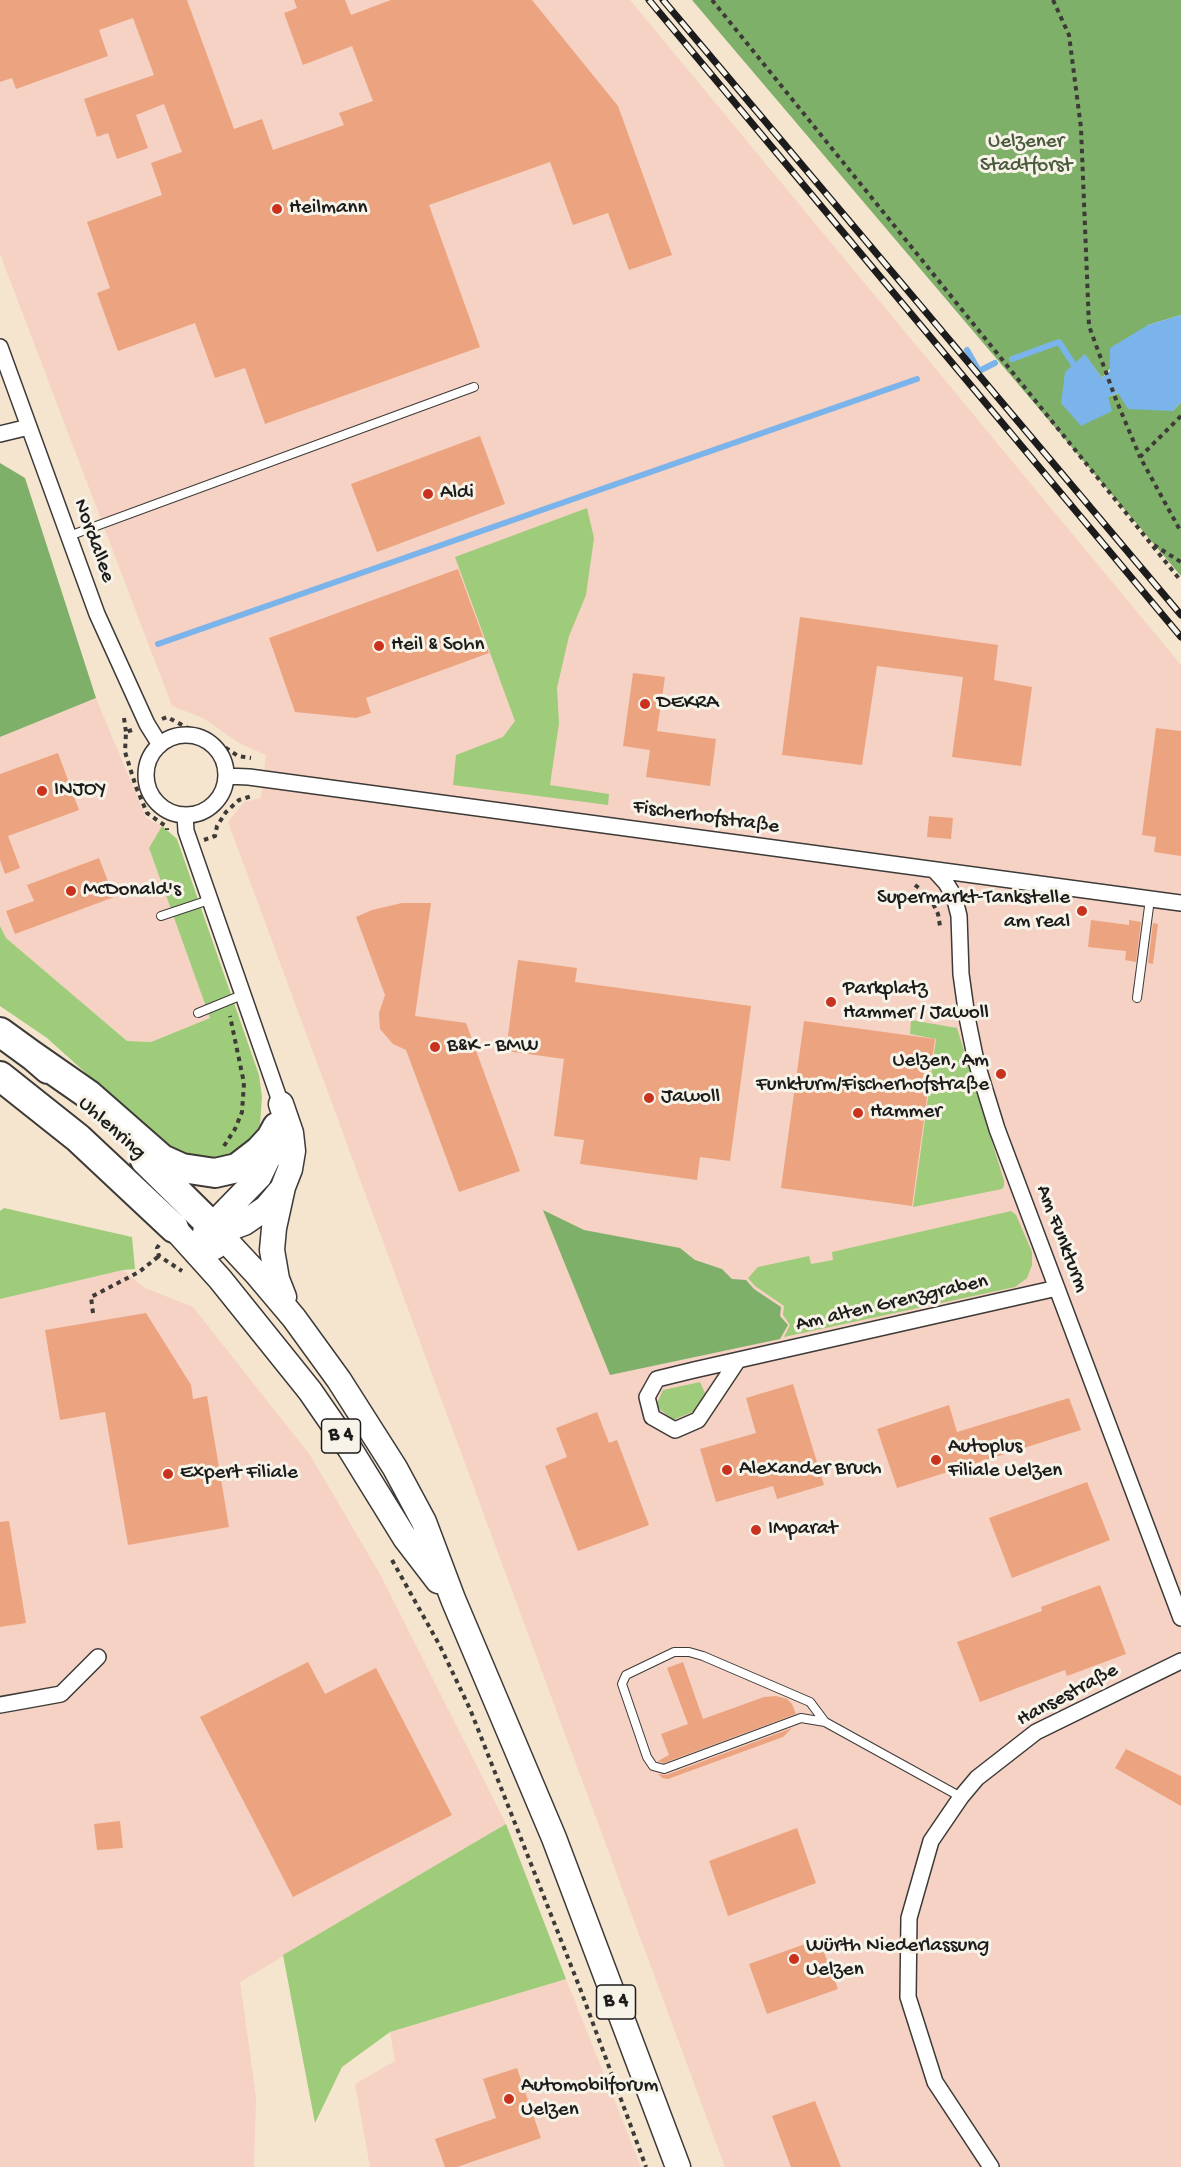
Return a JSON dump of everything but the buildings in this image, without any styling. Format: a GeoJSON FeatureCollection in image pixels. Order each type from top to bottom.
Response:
{"type":"FeatureCollection","features":[{"type":"Feature","properties":{"kind":"highway","name":"Uhlenring"},"geometry":{"type":"LineString","coordinates":[[0,1032],[33,1056],[218,1231]]}},
{"type":"Feature","properties":{"kind":"highway"},"geometry":{"type":"LineString","coordinates":[[33,1056],[89,1095],[162,1159],[182,1168],[215,1173],[237,1168],[259,1151],[271,1138],[279,1116]]}},
{"type":"Feature","properties":{"kind":"highway","name":"Uhlenring"},"geometry":{"type":"LineString","coordinates":[[0,1076],[78,1138],[168,1234]]}},
{"type":"Feature","properties":{"kind":"main road"},"geometry":{"type":"LineString","coordinates":[[279,1116],[291,1133],[293,1151],[272,1241],[272,1258],[277,1279],[294,1318]]}},
{"type":"Feature","properties":{"kind":"main road"},"geometry":{"type":"LineString","coordinates":[[220,1279],[215,1252],[223,1214],[259,1177],[270,1154],[279,1116]]}},
{"type":"Feature","properties":{"kind":"main road"},"geometry":{"type":"LineString","coordinates":[[168,1234],[231,1228],[255,1216],[276,1198],[283,1187]]}},
{"type":"Feature","properties":{"kind":"main road","name":"B 4"},"geometry":{"type":"LineString","coordinates":[[218,1231],[294,1318],[339,1380],[396,1468],[424,1522],[453,1599],[554,1838],[678,2167]]}},
{"type":"Feature","properties":{"kind":"main road","name":"B 4"},"geometry":{"type":"LineString","coordinates":[[168,1234],[220,1279],[310,1391],[350,1449],[405,1538],[453,1599]]}},
{"type":"Feature","properties":{"kind":"street","name":"Nordallee"},"geometry":{"type":"LineString","coordinates":[[0,347],[97,614],[147,724],[160,745]]}},
{"type":"Feature","properties":{"kind":"street"},"geometry":{"type":"LineString","coordinates":[[0,434],[29,427]]}},
{"type":"Feature","properties":{"kind":"street"},"geometry":{"type":"LineString","coordinates":[[179,736],[201,738],[218,752],[226,776],[223,791],[212,805],[194,814],[185,815],[167,810],[158,804],[150,793],[146,773],[149,760],[160,745],[179,736]]}},
{"type":"Feature","properties":{"kind":"street","name":"Fischerhofstraße"},"geometry":{"type":"LineString","coordinates":[[226,776],[249,777],[1181,903]]}},
{"type":"Feature","properties":{"kind":"street"},"geometry":{"type":"LineString","coordinates":[[185,815],[190,844],[242,995],[279,1116]]}},
{"type":"Feature","properties":{"kind":"street","name":"Am Funkturm"},"geometry":{"type":"LineString","coordinates":[[933,870],[946,883],[954,897],[959,916],[961,974],[976,1060],[997,1129],[1181,1618]]}},
{"type":"Feature","properties":{"kind":"street","name":"Am alten Grenzgraben"},"geometry":{"type":"LineString","coordinates":[[738,1360],[698,1420],[675,1430],[652,1417],[647,1396],[657,1379],[738,1360],[1057,1288]]}},
{"type":"Feature","properties":{"kind":"street"},"geometry":{"type":"LineString","coordinates":[[0,1705],[61,1694],[98,1657]]}},
{"type":"Feature","properties":{"kind":"street","name":"Hansestraße"},"geometry":{"type":"LineString","coordinates":[[992,2167],[935,2082],[908,1997],[909,1918],[931,1841],[977,1778],[1036,1732],[1181,1661]]}},
{"type":"Feature","properties":{"kind":"lane"},"geometry":{"type":"LineString","coordinates":[[69,537],[474,387]]}},
{"type":"Feature","properties":{"kind":"lane"},"geometry":{"type":"LineString","coordinates":[[1137,998],[1150,898]]}},
{"type":"Feature","properties":{"kind":"lane"},"geometry":{"type":"LineString","coordinates":[[161,916],[209,900]]}},
{"type":"Feature","properties":{"kind":"lane"},"geometry":{"type":"LineString","coordinates":[[198,1013],[242,995]]}},
{"type":"Feature","properties":{"kind":"lane"},"geometry":{"type":"LineString","coordinates":[[825,1722],[810,1702],[689,1652],[674,1652],[626,1675],[622,1684],[647,1757],[653,1766],[664,1769],[801,1718],[825,1722],[961,1797]]}},
{"type":"Feature","properties":{"kind":"path"},"geometry":{"type":"LineString","coordinates":[[712,0],[1181,581]]}},
{"type":"Feature","properties":{"kind":"path"},"geometry":{"type":"LineString","coordinates":[[1053,0],[1068,35],[1081,128],[1089,326],[1140,457],[1181,532]]}},
{"type":"Feature","properties":{"kind":"path"},"geometry":{"type":"LineString","coordinates":[[1140,457],[1181,416]]}},
{"type":"Feature","properties":{"kind":"path"},"geometry":{"type":"LineString","coordinates":[[1150,543],[1181,562]]}},
{"type":"Feature","properties":{"kind":"path"},"geometry":{"type":"LineString","coordinates":[[250,758],[238,756],[201,731],[166,717],[126,732],[125,752],[136,787],[147,813],[166,826],[173,849],[215,836],[217,826],[225,812],[239,800],[257,795]]}},
{"type":"Feature","properties":{"kind":"path"},"geometry":{"type":"LineString","coordinates":[[905,881],[915,885],[930,897],[938,914],[943,936]]}},
{"type":"Feature","properties":{"kind":"path"},"geometry":{"type":"LineString","coordinates":[[168,1234],[157,1248],[159,1257],[185,1273]]}},
{"type":"Feature","properties":{"kind":"path"},"geometry":{"type":"LineString","coordinates":[[93,1313],[91,1297],[140,1272],[159,1257]]}},
{"type":"Feature","properties":{"kind":"path"},"geometry":{"type":"LineString","coordinates":[[387,1551],[440,1646],[470,1709],[581,1991],[646,2167]]}},
{"type":"Feature","properties":{"kind":"shaded area"},"geometry":{"type":"Polygon","coordinates":[[[0,0],[630,0],[1181,665],[1181,2167],[725,2167],[228,822],[244,802],[261,798],[266,755],[239,743],[203,718],[172,706],[0,254],[0,0]]]}},
{"type":"Feature","properties":{"kind":"shaded area"},"geometry":{"type":"Polygon","coordinates":[[[96,698],[146,818],[162,826],[149,848],[210,1018],[151,1042],[127,1041],[6,938],[0,926],[0,737],[96,698]]]}},
{"type":"Feature","properties":{"kind":"shaded area"},"geometry":{"type":"Polygon","coordinates":[[[123,1270],[145,1288],[193,1307],[310,1455],[381,1576],[506,1824],[240,1982],[256,2097],[254,2167],[0,2167],[0,1299],[123,1270]]]}},
{"type":"Feature","properties":{"kind":"shaded area"},"geometry":{"type":"Polygon","coordinates":[[[566,1979],[641,2167],[370,2167],[355,2084],[395,2061],[390,2032],[566,1979]]]}},
{"type":"Feature","properties":{"kind":"green space","name":"Uelzener Stadtforst"},"geometry":{"type":"Polygon","coordinates":[[[692,0],[1181,0],[1181,315],[1148,325],[1102,378],[1085,355],[1108,397],[1119,393],[1173,411],[1181,402],[1181,576],[692,0]]]}},
{"type":"Feature","properties":{"kind":"green space"},"geometry":{"type":"Polygon","coordinates":[[[0,463],[25,478],[96,698],[0,737],[0,463]]]}},
{"type":"Feature","properties":{"kind":"green space"},"geometry":{"type":"Polygon","coordinates":[[[587,508],[594,538],[586,595],[569,636],[557,688],[559,723],[550,785],[609,794],[608,805],[453,785],[456,755],[503,737],[515,721],[455,557],[587,508]]]}},
{"type":"Feature","properties":{"kind":"green space"},"geometry":{"type":"Polygon","coordinates":[[[162,826],[177,839],[259,1075],[262,1097],[260,1125],[250,1142],[237,1154],[219,1158],[194,1156],[177,1151],[130,1113],[47,1038],[0,1006],[0,926],[6,938],[127,1041],[151,1042],[210,1018],[149,848],[162,826]]]}},
{"type":"Feature","properties":{"kind":"green space"},"geometry":{"type":"Polygon","coordinates":[[[911,1020],[957,1028],[1004,1181],[1002,1189],[913,1207],[936,1039],[910,1034],[911,1020]]]}},
{"type":"Feature","properties":{"kind":"green space"},"geometry":{"type":"Polygon","coordinates":[[[4,1208],[132,1237],[135,1269],[0,1299],[0,1211],[4,1208]]]}},
{"type":"Feature","properties":{"kind":"green space"},"geometry":{"type":"Polygon","coordinates":[[[543,1210],[584,1230],[680,1248],[695,1260],[722,1269],[732,1279],[746,1280],[754,1289],[781,1307],[780,1316],[788,1325],[780,1339],[610,1375],[543,1210]]]}},
{"type":"Feature","properties":{"kind":"green space"},"geometry":{"type":"Polygon","coordinates":[[[1011,1211],[1016,1215],[1032,1252],[1032,1265],[1027,1278],[1015,1287],[784,1337],[790,1325],[783,1315],[784,1306],[755,1286],[748,1278],[758,1267],[809,1256],[811,1264],[833,1260],[832,1252],[1011,1211]]]}},
{"type":"Feature","properties":{"kind":"green space"},"geometry":{"type":"Polygon","coordinates":[[[700,1382],[705,1393],[697,1410],[673,1420],[656,1406],[663,1390],[700,1382]]]}},
{"type":"Feature","properties":{"kind":"green space"},"geometry":{"type":"Polygon","coordinates":[[[506,1824],[566,1979],[390,2032],[342,2067],[315,2123],[283,1955],[506,1824]]]}},
{"type":"Feature","properties":{"kind":"water"},"geometry":{"type":"Polygon","coordinates":[[[1181,315],[1181,402],[1173,411],[1128,409],[1118,393],[1108,397],[1112,411],[1081,426],[1061,403],[1065,372],[1085,354],[1102,378],[1110,371],[1110,348],[1148,325],[1181,315]]]}},
{"type":"Feature","properties":{"kind":"waterway"},"geometry":{"type":"LineString","coordinates":[[1012,359],[1059,342],[1078,371]]}},
{"type":"Feature","properties":{"kind":"waterway"},"geometry":{"type":"LineString","coordinates":[[967,350],[979,371],[995,363]]}},
{"type":"Feature","properties":{"kind":"waterway"},"geometry":{"type":"LineString","coordinates":[[158,644],[917,379]]}},
{"type":"Feature","properties":{"kind":"railway"},"geometry":{"type":"LineString","coordinates":[[649,0],[1181,637]]}},
{"type":"Feature","properties":{"kind":"railway"},"geometry":{"type":"LineString","coordinates":[[663,0],[1181,615]]}},
{"type":"Feature","properties":{"kind":"place","name":"Heilmann"},"geometry":{"type":"Point","coordinates":[277,209]}},
{"type":"Feature","properties":{"kind":"place","name":"Aldi"},"geometry":{"type":"Point","coordinates":[428,494]}},
{"type":"Feature","properties":{"kind":"place","name":"Heil & Sohn"},"geometry":{"type":"Point","coordinates":[379,646]}},
{"type":"Feature","properties":{"kind":"place","name":"DEKRA"},"geometry":{"type":"Point","coordinates":[645,704]}},
{"type":"Feature","properties":{"kind":"place","name":"INJOY"},"geometry":{"type":"Point","coordinates":[42,791]}},
{"type":"Feature","properties":{"kind":"place","name":"McDonald's"},"geometry":{"type":"Point","coordinates":[71,891]}},
{"type":"Feature","properties":{"kind":"place","name":"Supermarkt-Tankstelle am real"},"geometry":{"type":"Point","coordinates":[1082,911]}},
{"type":"Feature","properties":{"kind":"place","name":"Parkplatz Hammer / Jawoll"},"geometry":{"type":"Point","coordinates":[831,1002]}},
{"type":"Feature","properties":{"kind":"place","name":"B&K - BMW"},"geometry":{"type":"Point","coordinates":[435,1047]}},
{"type":"Feature","properties":{"kind":"place","name":"Uelzen, Am Funkturm/Fischerhofstraße"},"geometry":{"type":"Point","coordinates":[1001,1074]}},
{"type":"Feature","properties":{"kind":"place","name":"Jawoll"},"geometry":{"type":"Point","coordinates":[649,1098]}},
{"type":"Feature","properties":{"kind":"place","name":"Hammer"},"geometry":{"type":"Point","coordinates":[858,1113]}},
{"type":"Feature","properties":{"kind":"place","name":"Autoplus Filiale Uelzen"},"geometry":{"type":"Point","coordinates":[936,1460]}},
{"type":"Feature","properties":{"kind":"place","name":"Alexander Bruch"},"geometry":{"type":"Point","coordinates":[727,1470]}},
{"type":"Feature","properties":{"kind":"place","name":"Expert Filiale"},"geometry":{"type":"Point","coordinates":[168,1474]}},
{"type":"Feature","properties":{"kind":"place","name":"IMparat"},"geometry":{"type":"Point","coordinates":[756,1530]}},
{"type":"Feature","properties":{"kind":"place","name":"Würth Niederlassung Uelzen"},"geometry":{"type":"Point","coordinates":[794,1959]}},
{"type":"Feature","properties":{"kind":"place","name":"Automobilforum Uelzen"},"geometry":{"type":"Point","coordinates":[509,2099]}}]}
